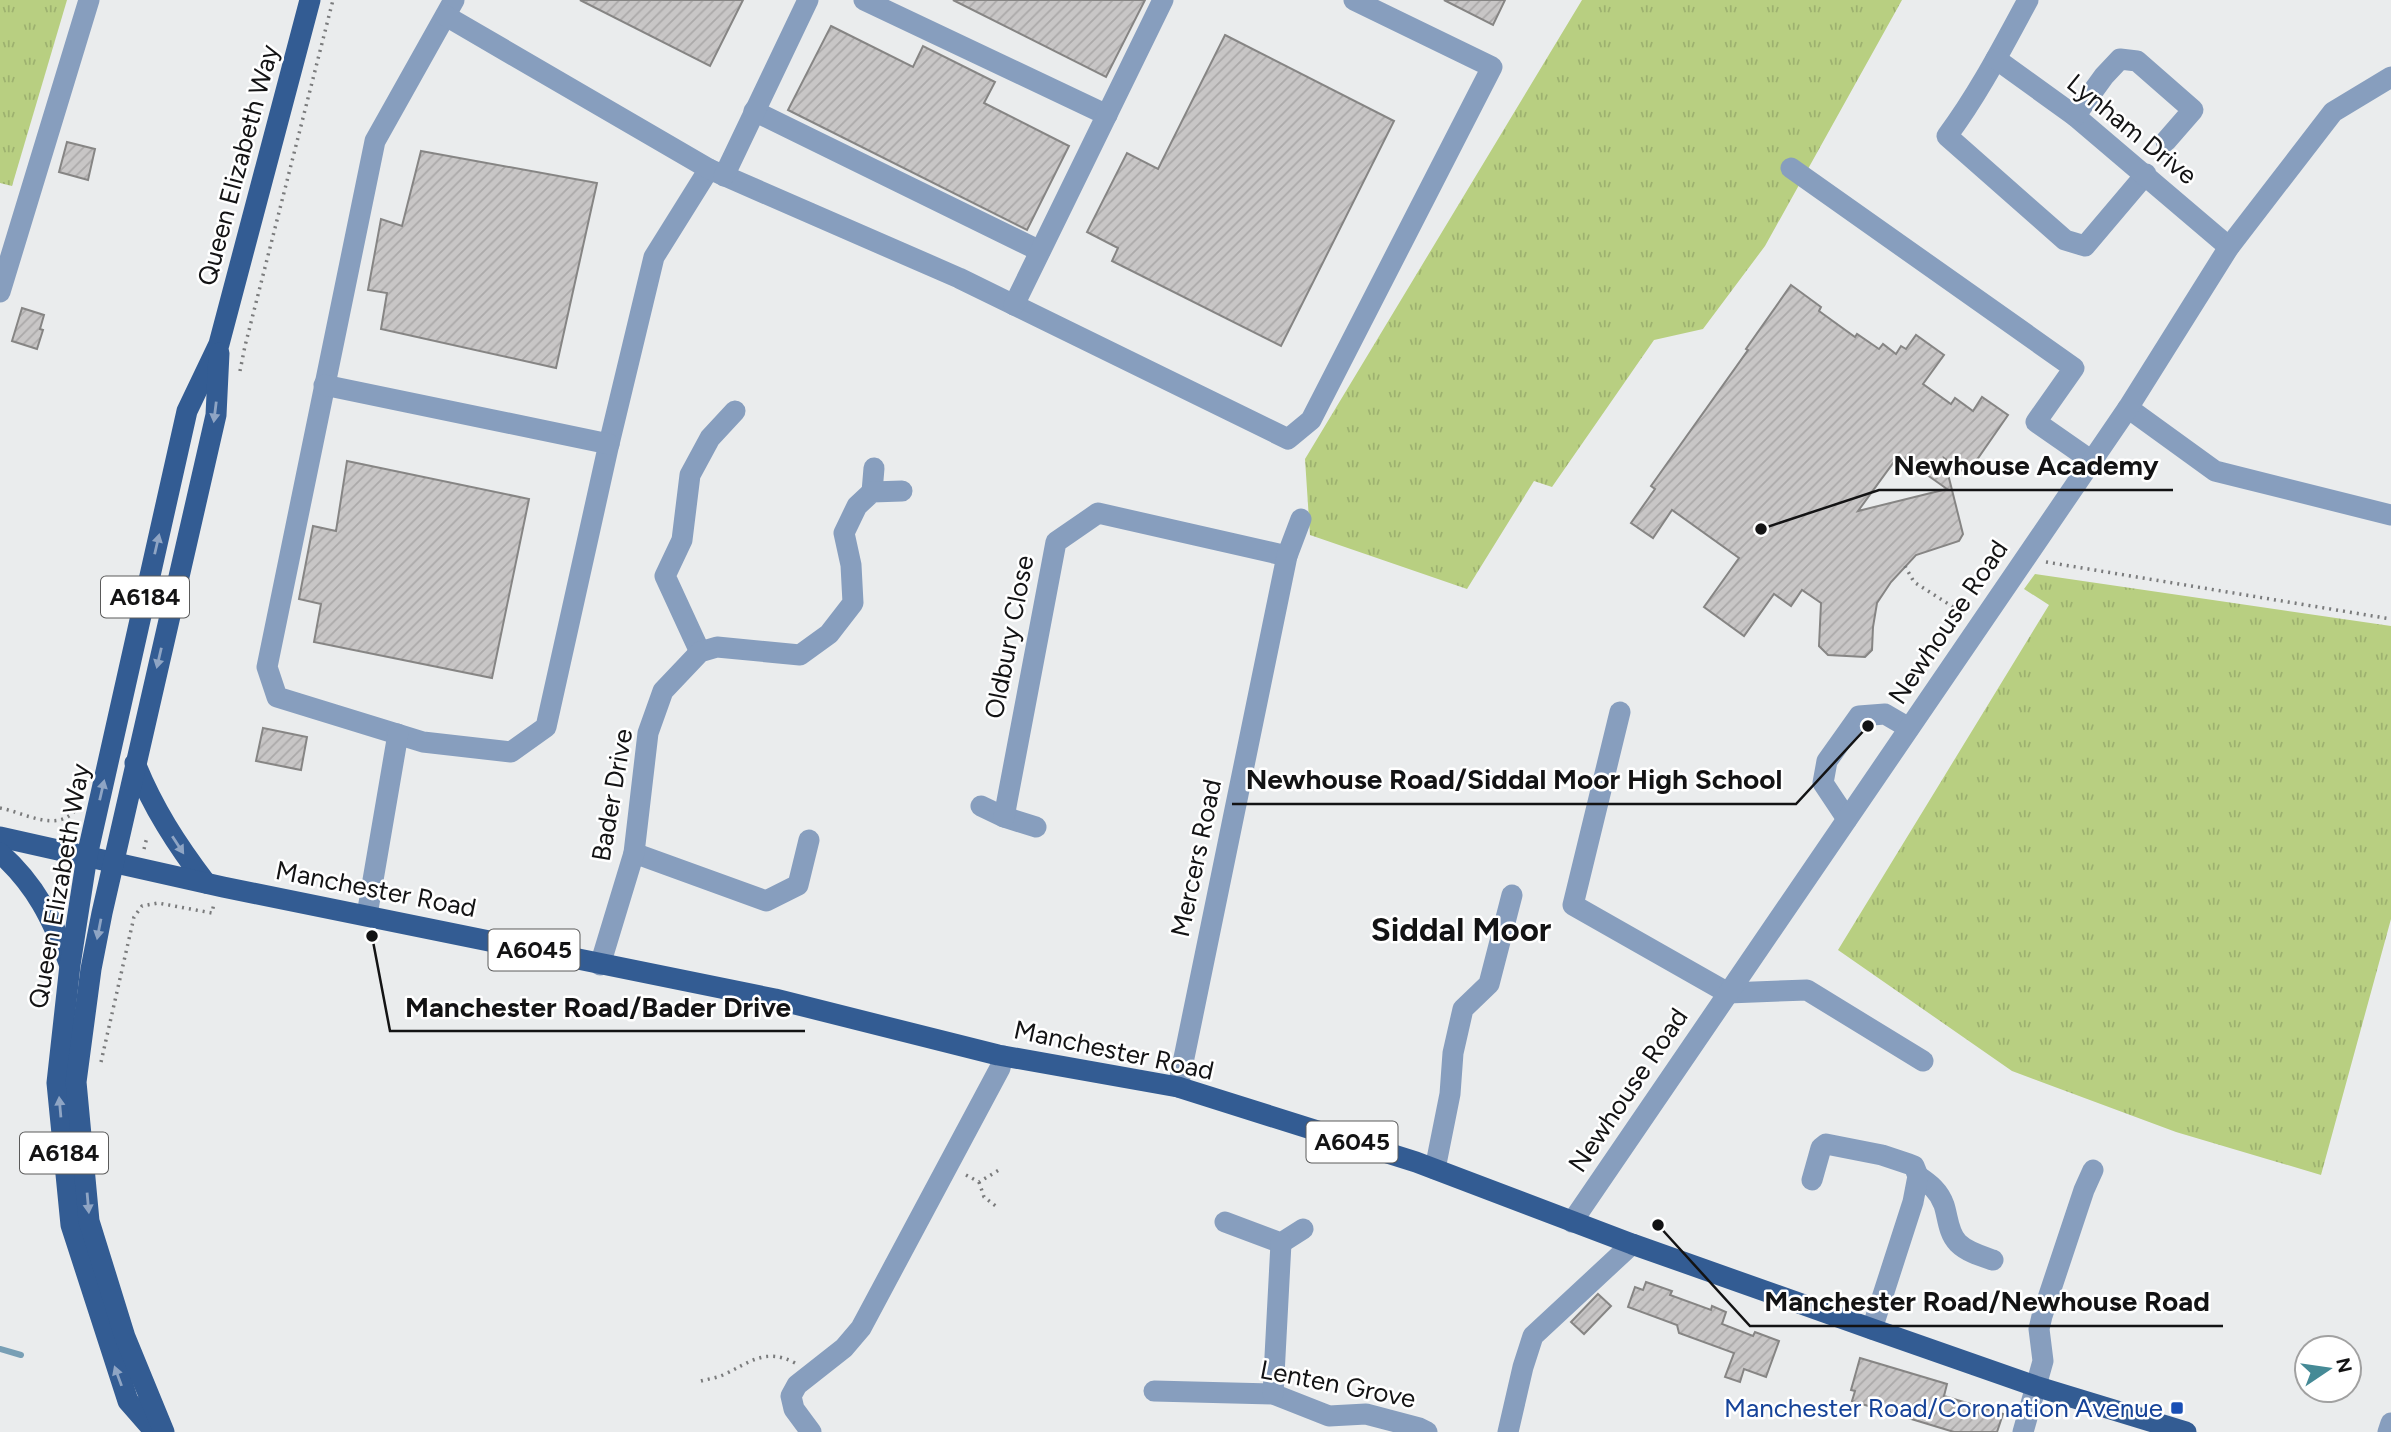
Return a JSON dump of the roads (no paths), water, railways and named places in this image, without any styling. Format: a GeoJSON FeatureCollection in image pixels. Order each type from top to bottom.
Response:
{"type":"FeatureCollection","features":[{"type":"Feature","properties":{"kind":"main road","name":"Queen Elizabeth Way"},"geometry":{"type":"LineString","coordinates":[[155,1432],[128,1401],[71,1225],[57,1083],[70,965],[87,856],[187,411],[219,344],[310,0]]}},
{"type":"Feature","properties":{"kind":"main road","name":"Queen Elizabeth Way"},"geometry":{"type":"LineString","coordinates":[[164,1432],[125,1337],[89,1221],[76,1082],[91,969],[113,862],[216,415],[219,344]]}},
{"type":"Feature","properties":{"kind":"main road"},"geometry":{"type":"LineString","coordinates":[[135,763],[150,799],[180,849],[212,884]]}},
{"type":"Feature","properties":{"kind":"main road","name":"Manchester Road"},"geometry":{"type":"LineString","coordinates":[[0,837],[212,884],[775,999],[1003,1056],[1178,1087],[1435,1169],[1632,1244],[1872,1329],[2035,1386],[2186,1432]]}},
{"type":"Feature","properties":{"kind":"main road"},"geometry":{"type":"LineString","coordinates":[[0,853],[34,888],[55,925],[70,965]]}},
{"type":"Feature","properties":{"kind":"street"},"geometry":{"type":"LineString","coordinates":[[0,292],[89,0]]}},
{"type":"Feature","properties":{"kind":"street"},"geometry":{"type":"LineString","coordinates":[[808,0],[754,111],[716,172],[654,257],[546,727],[511,752],[424,742],[277,697],[267,667],[375,141],[450,8],[716,172],[959,278],[1288,439],[1311,420],[1492,66],[1353,0]]}},
{"type":"Feature","properties":{"kind":"street"},"geometry":{"type":"LineString","coordinates":[[864,0],[1107,115]]}},
{"type":"Feature","properties":{"kind":"street"},"geometry":{"type":"LineString","coordinates":[[1014,305],[1163,0]]}},
{"type":"Feature","properties":{"kind":"street"},"geometry":{"type":"LineString","coordinates":[[2028,0],[1996,59],[1947,136],[2065,240],[2085,246],[2146,174]]}},
{"type":"Feature","properties":{"kind":"street","name":"Lynham Drive"},"geometry":{"type":"LineString","coordinates":[[1996,59],[2075,116],[2230,247]]}},
{"type":"Feature","properties":{"kind":"street"},"geometry":{"type":"LineString","coordinates":[[2075,116],[2120,59],[2137,61],[2193,110],[2166,141]]}},
{"type":"Feature","properties":{"kind":"street","name":"Newhouse Road"},"geometry":{"type":"LineString","coordinates":[[1572,1222],[2127,408],[2230,247],[2333,112],[2391,77]]}},
{"type":"Feature","properties":{"kind":"street"},"geometry":{"type":"LineString","coordinates":[[754,111],[1040,251]]}},
{"type":"Feature","properties":{"kind":"street"},"geometry":{"type":"LineString","coordinates":[[1791,168],[2074,368],[2036,422],[2091,461]]}},
{"type":"Feature","properties":{"kind":"street"},"geometry":{"type":"LineString","coordinates":[[324,385],[609,444]]}},
{"type":"Feature","properties":{"kind":"street"},"geometry":{"type":"LineString","coordinates":[[2127,408],[2215,471],[2391,515]]}},
{"type":"Feature","properties":{"kind":"street"},"geometry":{"type":"LineString","coordinates":[[735,411],[710,438],[690,475],[682,540],[665,576],[700,652],[718,647],[800,655],[829,634],[853,603],[851,565],[844,533],[857,506],[873,492],[902,491]]}},
{"type":"Feature","properties":{"kind":"street"},"geometry":{"type":"LineString","coordinates":[[873,492],[874,468]]}},
{"type":"Feature","properties":{"kind":"street","name":"Oldbury Close"},"geometry":{"type":"LineString","coordinates":[[1004,817],[1056,542],[1098,513],[1286,556]]}},
{"type":"Feature","properties":{"kind":"street","name":"Mercers Road"},"geometry":{"type":"LineString","coordinates":[[1178,1087],[1286,556],[1301,519]]}},
{"type":"Feature","properties":{"kind":"street","name":"Bader Drive"},"geometry":{"type":"LineString","coordinates":[[600,965],[634,853],[648,733],[663,691],[700,652]]}},
{"type":"Feature","properties":{"kind":"street"},"geometry":{"type":"LineString","coordinates":[[1619,712],[1573,905],[1728,993],[1807,990],[1923,1061]]}},
{"type":"Feature","properties":{"kind":"street"},"geometry":{"type":"LineString","coordinates":[[1847,820],[1822,783],[1828,761],[1859,716],[1885,714],[1909,728]]}},
{"type":"Feature","properties":{"kind":"street"},"geometry":{"type":"LineString","coordinates":[[366,915],[398,734]]}},
{"type":"Feature","properties":{"kind":"street"},"geometry":{"type":"LineString","coordinates":[[981,806],[1036,827]]}},
{"type":"Feature","properties":{"kind":"street"},"geometry":{"type":"LineString","coordinates":[[634,853],[766,901],[798,886],[809,840]]}},
{"type":"Feature","properties":{"kind":"street"},"geometry":{"type":"LineString","coordinates":[[1435,1169],[1450,1094],[1453,1053],[1463,1009],[1489,984],[1512,895]]}},
{"type":"Feature","properties":{"kind":"street"},"geometry":{"type":"LineString","coordinates":[[811,1432],[794,1409],[791,1396],[797,1385],[844,1348],[861,1328],[1000,1069],[1003,1056]]}},
{"type":"Feature","properties":{"kind":"street"},"geometry":{"type":"LineString","coordinates":[[1812,1180],[1821,1148],[1826,1144],[1882,1155],[1914,1166],[1918,1176],[1913,1202],[1872,1329]]}},
{"type":"Feature","properties":{"kind":"street"},"geometry":{"type":"LineString","coordinates":[[2023,1432],[2043,1361],[2039,1329],[2042,1316],[2093,1170]]}},
{"type":"Feature","properties":{"kind":"street"},"geometry":{"type":"LineString","coordinates":[[1918,1176],[1935,1188],[1944,1204],[1956,1242],[1993,1261]]}},
{"type":"Feature","properties":{"kind":"street"},"geometry":{"type":"LineString","coordinates":[[1225,1222],[1281,1243]]}},
{"type":"Feature","properties":{"kind":"street"},"geometry":{"type":"LineString","coordinates":[[1281,1243],[1303,1229]]}},
{"type":"Feature","properties":{"kind":"street"},"geometry":{"type":"LineString","coordinates":[[1273,1394],[1281,1243]]}},
{"type":"Feature","properties":{"kind":"street"},"geometry":{"type":"LineString","coordinates":[[1508,1432],[1524,1404],[1522,1367],[1533,1336],[1632,1244]]}},
{"type":"Feature","properties":{"kind":"street","name":"Lenten Grove"},"geometry":{"type":"LineString","coordinates":[[1154,1391],[1273,1394],[1329,1416],[1366,1414],[1427,1432]]}},
{"type":"Feature","properties":{"kind":"street"},"geometry":{"type":"LineString","coordinates":[[2388,1432],[2391,1423]]}},
{"type":"Feature","properties":{"kind":"waterway"},"geometry":{"type":"LineString","coordinates":[[0,1349],[21,1355]]}},
{"type":"Feature","properties":{"kind":"place","name":"Newhouse Academy"},"geometry":{"type":"Point","coordinates":[1761,529]}},
{"type":"Feature","properties":{"kind":"place","name":"Newhouse Road/Siddal Moor High School"},"geometry":{"type":"Point","coordinates":[1868,726]}},
{"type":"Feature","properties":{"kind":"place","name":"Manchester Road/Bader Drive"},"geometry":{"type":"Point","coordinates":[372,936]}},
{"type":"Feature","properties":{"kind":"place","name":"Manchester Road/Newhouse Road"},"geometry":{"type":"Point","coordinates":[1658,1225]}},
{"type":"Feature","properties":{"kind":"place","name":"Manchester Road/Coronation Avenue"},"geometry":{"type":"Point","coordinates":[2177,1408]}},
{"type":"Feature","properties":{"kind":"district","name":"Siddal Moor"},"geometry":{"type":"Point","coordinates":[1461,929]}}]}
